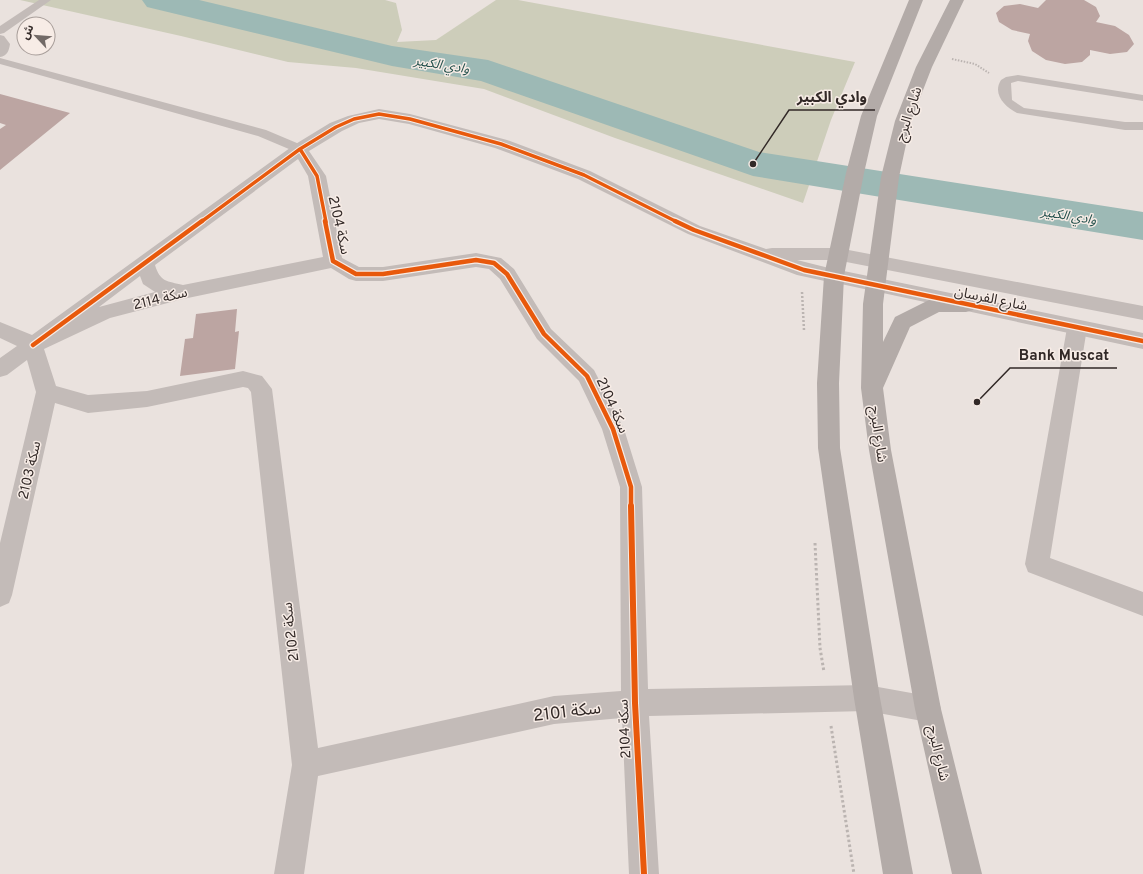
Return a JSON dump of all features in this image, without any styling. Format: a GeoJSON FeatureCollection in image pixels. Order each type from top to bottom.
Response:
{"type":"FeatureCollection","features":[{"type":"Feature","properties":{"kind":"main road"},"geometry":{"type":"LineString","coordinates":[[898,874],[867,698],[829,448],[828,383],[836,265],[844,222],[869,116],[891,58],[916,0]]}},
{"type":"Feature","properties":{"kind":"main road","name":"شارع البرج"},"geometry":{"type":"LineString","coordinates":[[957,0],[924,67],[903,120],[890,177],[880,261],[873,304],[872,388],[880,450],[928,709],[967,874]]}},
{"type":"Feature","properties":{"kind":"main road"},"geometry":{"type":"LineString","coordinates":[[872,388],[902,322],[936,305],[966,305]]}},
{"type":"Feature","properties":{"kind":"street"},"geometry":{"type":"LineString","coordinates":[[0,329],[33,345],[300,149],[336,127],[354,119],[379,114],[410,119],[501,144],[584,175],[694,230],[804,270],[836,265]]}},
{"type":"Feature","properties":{"kind":"street","name":"سكة 2104"},"geometry":{"type":"LineString","coordinates":[[300,149],[317,176],[333,261],[356,274],[383,274],[476,260],[494,263],[507,274],[544,334],[587,376],[613,428],[631,487],[634,703],[644,874]]}},
{"type":"Feature","properties":{"kind":"street","name":"سكة 2114"},"geometry":{"type":"LineString","coordinates":[[0,369],[33,345],[106,312],[183,292],[333,261]]}},
{"type":"Feature","properties":{"kind":"street","name":"شارع الفرسان"},"geometry":{"type":"LineString","coordinates":[[836,265],[880,261],[1143,313]]}},
{"type":"Feature","properties":{"kind":"street"},"geometry":{"type":"LineString","coordinates":[[145,262],[150,279],[161,287],[183,292]]}},
{"type":"Feature","properties":{"kind":"street","name":"شارع الفرسان"},"geometry":{"type":"LineString","coordinates":[[836,265],[876,286],[1143,341]]}},
{"type":"Feature","properties":{"kind":"street"},"geometry":{"type":"LineString","coordinates":[[1077,328],[1037,564],[1143,604]]}},
{"type":"Feature","properties":{"kind":"street","name":"سكة 2103"},"geometry":{"type":"LineString","coordinates":[[0,595],[47,392],[33,345]]}},
{"type":"Feature","properties":{"kind":"street","name":"سكة 2102"},"geometry":{"type":"LineString","coordinates":[[47,392],[88,404],[147,399],[243,379],[255,382],[261,389],[306,765],[288,874]]}},
{"type":"Feature","properties":{"kind":"street","name":"سكة 2101"},"geometry":{"type":"LineString","coordinates":[[306,765],[554,710],[634,703],[867,698],[928,709]]}},
{"type":"Feature","properties":{"kind":"lane"},"geometry":{"type":"LineString","coordinates":[[0,31],[46,0]]}},
{"type":"Feature","properties":{"kind":"lane"},"geometry":{"type":"LineString","coordinates":[[0,38],[5,44],[4,50],[0,54]]}},
{"type":"Feature","properties":{"kind":"lane"},"geometry":{"type":"LineString","coordinates":[[0,61],[262,133],[300,149]]}},
{"type":"Feature","properties":{"kind":"lane"},"geometry":{"type":"LineString","coordinates":[[1143,98],[1018,78],[1010,79],[1005,82],[1004,96],[1009,105],[1021,111],[1125,126],[1143,126]]}},
{"type":"Feature","properties":{"kind":"path"},"geometry":{"type":"LineString","coordinates":[[946,58],[975,64],[1005,82]]}},
{"type":"Feature","properties":{"kind":"green space"},"geometry":{"type":"Polygon","coordinates":[[[20,0],[385,0],[396,3],[402,30],[397,42],[436,40],[496,0],[518,0],[855,62],[831,120],[803,203],[615,138],[484,89],[356,68],[288,62],[181,36],[20,0]]]}},
{"type":"Feature","properties":{"kind":"building"},"geometry":{"type":"Polygon","coordinates":[[[1046,0],[1084,0],[1096,7],[1100,16],[1096,22],[1115,26],[1129,35],[1134,44],[1127,52],[1110,54],[1090,50],[1090,55],[1082,62],[1065,64],[1046,60],[1032,51],[1028,41],[1030,34],[1012,30],[999,22],[996,13],[1004,6],[1020,4],[1038,8],[1046,0]]]}},
{"type":"Feature","properties":{"kind":"building"},"geometry":{"type":"Polygon","coordinates":[[[0,94],[70,113],[0,170],[0,129],[6,125],[0,123],[0,94]]]}},
{"type":"Feature","properties":{"kind":"building"},"geometry":{"type":"Polygon","coordinates":[[[237,309],[235,332],[239,331],[235,369],[180,376],[185,339],[193,338],[196,314],[237,309]]]}},
{"type":"Feature","properties":{"kind":"waterway","name":"وادي الكبير"},"geometry":{"type":"LineString","coordinates":[[158,0],[392,56],[488,71],[753,164],[1143,226]]}},
{"type":"Feature","properties":{"kind":"cycle path"},"geometry":{"type":"LineString","coordinates":[[33,345],[300,149],[336,127],[354,119],[379,114],[410,119],[501,144],[584,175],[694,230],[804,270],[1143,341]]}},
{"type":"Feature","properties":{"kind":"cycle path"},"geometry":{"type":"LineString","coordinates":[[300,149],[317,176],[333,261],[356,274],[383,274],[476,260],[494,263],[507,274],[544,334],[587,376],[613,429],[631,487],[635,703],[644,874]]}},
{"type":"Feature","properties":{"kind":"place","name":"وادي الكبير"},"geometry":{"type":"Point","coordinates":[753,164]}},
{"type":"Feature","properties":{"kind":"place","name":"Bank Muscat"},"geometry":{"type":"Point","coordinates":[977,402]}}]}
